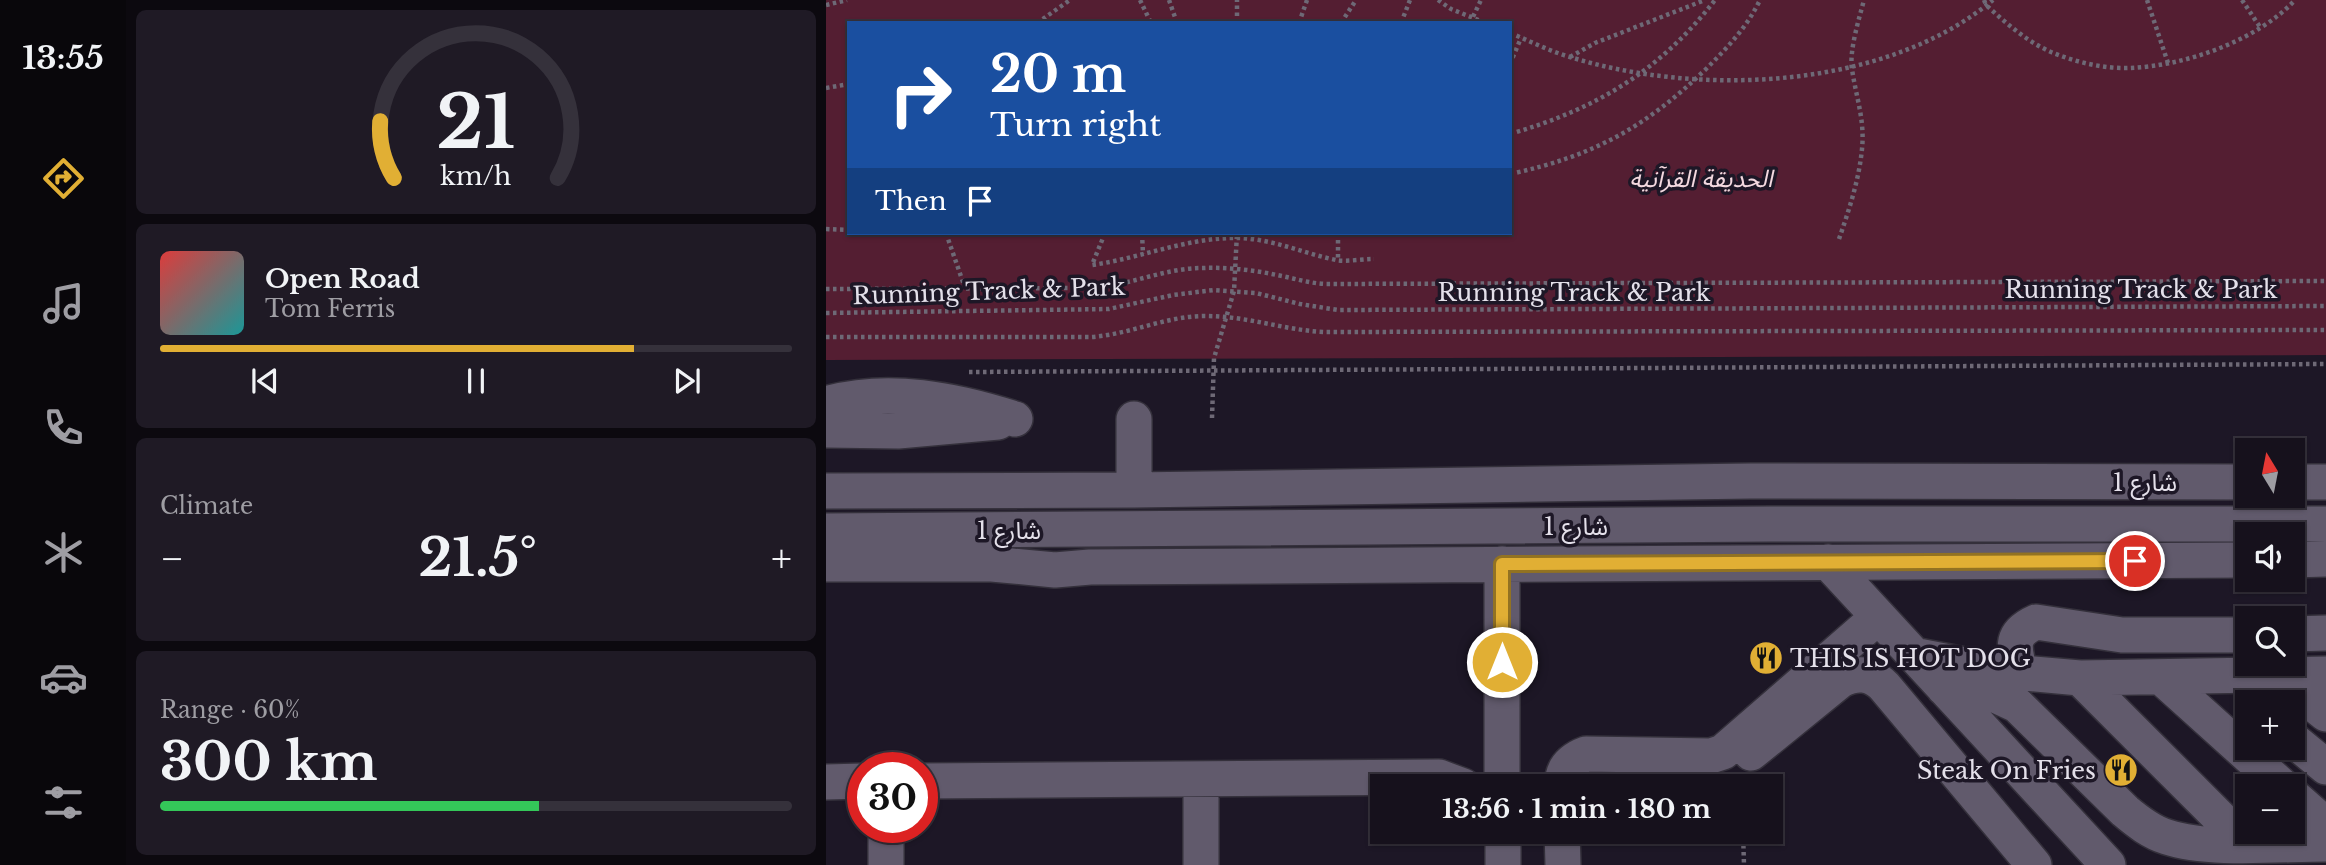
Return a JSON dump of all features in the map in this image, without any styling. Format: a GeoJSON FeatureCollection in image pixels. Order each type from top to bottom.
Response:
{"type":"FeatureCollection","features":[{"type":"Feature","properties":{"kind":"street"},"geometry":{"type":"LineString","coordinates":[[826,404],[865,397],[937,400],[977,407],[1015,419],[937,429],[867,432],[826,430]]}},
{"type":"Feature","properties":{"kind":"street"},"geometry":{"type":"LineString","coordinates":[[1134,419],[1134,490]]}},
{"type":"Feature","properties":{"kind":"street","name":"شارع 1"},"geometry":{"type":"LineString","coordinates":[[826,491],[1134,490],[1751,481],[2235,482]]}},
{"type":"Feature","properties":{"kind":"street"},"geometry":{"type":"LineString","coordinates":[[2305,482],[2326,482]]}},
{"type":"Feature","properties":{"kind":"street","name":"شارع 1"},"geometry":{"type":"LineString","coordinates":[[826,531],[1771,524],[2326,524]]}},
{"type":"Feature","properties":{"kind":"street"},"geometry":{"type":"LineString","coordinates":[[1009,530],[1047,555],[1090,567]]}},
{"type":"Feature","properties":{"kind":"street"},"geometry":{"type":"LineString","coordinates":[[2305,560],[2326,559]]}},
{"type":"Feature","properties":{"kind":"street"},"geometry":{"type":"LineString","coordinates":[[826,564],[992,564],[1055,570],[1090,567],[2235,560]]}},
{"type":"Feature","properties":{"kind":"street"},"geometry":{"type":"LineString","coordinates":[[1828,562],[2108,865]]}},
{"type":"Feature","properties":{"kind":"street"},"geometry":{"type":"LineString","coordinates":[[1502,564],[1502,774]]}},
{"type":"Feature","properties":{"kind":"street"},"geometry":{"type":"LineString","coordinates":[[1751,753],[1833,671],[1878,617]]}},
{"type":"Feature","properties":{"kind":"street"},"geometry":{"type":"LineString","coordinates":[[2020,672],[2014,647],[2017,636],[2025,627],[2036,622],[2122,635],[2235,635]]}},
{"type":"Feature","properties":{"kind":"street"},"geometry":{"type":"LineString","coordinates":[[2305,634],[2326,633]]}},
{"type":"Feature","properties":{"kind":"street"},"geometry":{"type":"LineString","coordinates":[[1913,655],[1990,670],[2080,678],[2235,675]]}},
{"type":"Feature","properties":{"kind":"street"},"geometry":{"type":"LineString","coordinates":[[1563,774],[1575,758],[1586,754],[1711,756],[1723,752],[1833,671],[1869,675],[1884,686],[2034,865]]}},
{"type":"Feature","properties":{"kind":"street"},"geometry":{"type":"LineString","coordinates":[[2305,674],[2326,674]]}},
{"type":"Feature","properties":{"kind":"street"},"geometry":{"type":"LineString","coordinates":[[2217,676],[2235,691]]}},
{"type":"Feature","properties":{"kind":"street"},"geometry":{"type":"LineString","coordinates":[[2278,676],[2326,714]]}},
{"type":"Feature","properties":{"kind":"street"},"geometry":{"type":"LineString","coordinates":[[2161,677],[2269,774]]}},
{"type":"Feature","properties":{"kind":"street"},"geometry":{"type":"LineString","coordinates":[[2080,678],[2235,833]]}},
{"type":"Feature","properties":{"kind":"street"},"geometry":{"type":"LineString","coordinates":[[1944,688],[1991,693],[2017,705],[2143,826],[2164,837],[2187,843],[2235,844]]}},
{"type":"Feature","properties":{"kind":"street"},"geometry":{"type":"LineString","coordinates":[[1459,774],[1502,735]]}},
{"type":"Feature","properties":{"kind":"street"},"geometry":{"type":"LineString","coordinates":[[2305,750],[2326,767]]}},
{"type":"Feature","properties":{"kind":"street"},"geometry":{"type":"LineString","coordinates":[[1201,779],[1201,865]]}},
{"type":"Feature","properties":{"kind":"street"},"geometry":{"type":"LineString","coordinates":[[938,781],[1370,780]]}},
{"type":"Feature","properties":{"kind":"street"},"geometry":{"type":"LineString","coordinates":[[826,782],[847,781]]}},
{"type":"Feature","properties":{"kind":"street"},"geometry":{"type":"LineString","coordinates":[[2305,806],[2326,825]]}},
{"type":"Feature","properties":{"kind":"street"},"geometry":{"type":"LineString","coordinates":[[886,843],[886,865]]}},
{"type":"Feature","properties":{"kind":"street"},"geometry":{"type":"LineString","coordinates":[[1503,844],[1503,865]]}},
{"type":"Feature","properties":{"kind":"street"},"geometry":{"type":"LineString","coordinates":[[1562,844],[1563,865]]}},
{"type":"Feature","properties":{"kind":"street"},"geometry":{"type":"LineString","coordinates":[[2305,844],[2326,844]]}},
{"type":"Feature","properties":{"kind":"path"},"geometry":{"type":"LineString","coordinates":[[826,5],[847,0]]}},
{"type":"Feature","properties":{"kind":"path"},"geometry":{"type":"LineString","coordinates":[[1040,21],[1070,0]]}},
{"type":"Feature","properties":{"kind":"path"},"geometry":{"type":"LineString","coordinates":[[1140,0],[1150,21]]}},
{"type":"Feature","properties":{"kind":"path"},"geometry":{"type":"LineString","coordinates":[[1169,0],[1176,21]]}},
{"type":"Feature","properties":{"kind":"path"},"geometry":{"type":"LineString","coordinates":[[1237,0],[1237,21]]}},
{"type":"Feature","properties":{"kind":"path"},"geometry":{"type":"LineString","coordinates":[[1300,21],[1307,0]]}},
{"type":"Feature","properties":{"kind":"path"},"geometry":{"type":"LineString","coordinates":[[1342,21],[1356,0]]}},
{"type":"Feature","properties":{"kind":"path"},"geometry":{"type":"LineString","coordinates":[[1402,21],[1410,0]]}},
{"type":"Feature","properties":{"kind":"path"},"geometry":{"type":"LineString","coordinates":[[1437,0],[1472,20],[1481,0]]}},
{"type":"Feature","properties":{"kind":"path"},"geometry":{"type":"LineString","coordinates":[[1570,57],[1595,43],[1705,0]]}},
{"type":"Feature","properties":{"kind":"path"},"geometry":{"type":"LineString","coordinates":[[1512,133],[1550,122],[1598,101],[1643,73],[1671,50],[1715,0]]}},
{"type":"Feature","properties":{"kind":"path"},"geometry":{"type":"LineString","coordinates":[[1512,174],[1555,164],[1606,143],[1654,115],[1727,49],[1745,27],[1760,0]]}},
{"type":"Feature","properties":{"kind":"path"},"geometry":{"type":"LineString","coordinates":[[1839,239],[1854,189],[1862,149],[1859,94],[1851,67],[1864,0]]}},
{"type":"Feature","properties":{"kind":"path"},"geometry":{"type":"LineString","coordinates":[[1512,34],[1570,57],[1643,73],[1736,81],[1785,78],[1851,67],[1899,52],[1944,32],[1993,0]]}},
{"type":"Feature","properties":{"kind":"path"},"geometry":{"type":"LineString","coordinates":[[2147,0],[2168,63]]}},
{"type":"Feature","properties":{"kind":"path"},"geometry":{"type":"LineString","coordinates":[[2242,0],[2260,27]]}},
{"type":"Feature","properties":{"kind":"path"},"geometry":{"type":"LineString","coordinates":[[1985,3],[2016,32],[2050,52],[2088,64],[2128,68],[2168,63],[2231,43],[2260,27],[2295,0]]}},
{"type":"Feature","properties":{"kind":"path"},"geometry":{"type":"LineString","coordinates":[[1512,59],[1521,38]]}},
{"type":"Feature","properties":{"kind":"path"},"geometry":{"type":"LineString","coordinates":[[826,88],[847,84]]}},
{"type":"Feature","properties":{"kind":"path"},"geometry":{"type":"LineString","coordinates":[[826,229],[847,230]]}},
{"type":"Feature","properties":{"kind":"path"},"geometry":{"type":"LineString","coordinates":[[947,235],[965,288]]}},
{"type":"Feature","properties":{"kind":"path"},"geometry":{"type":"LineString","coordinates":[[1104,235],[1092,265],[1127,260],[1199,240],[1237,235],[1276,242],[1338,260],[1374,259]]}},
{"type":"Feature","properties":{"kind":"path"},"geometry":{"type":"LineString","coordinates":[[1142,235],[1143,254]]}},
{"type":"Feature","properties":{"kind":"path"},"geometry":{"type":"LineString","coordinates":[[1199,235],[1199,240]]}},
{"type":"Feature","properties":{"kind":"path"},"geometry":{"type":"LineString","coordinates":[[1212,418],[1214,358],[1234,291],[1237,235]]}},
{"type":"Feature","properties":{"kind":"path"},"geometry":{"type":"LineString","coordinates":[[1276,242],[1277,235]]}},
{"type":"Feature","properties":{"kind":"path"},"geometry":{"type":"LineString","coordinates":[[1338,235],[1338,260]]}},
{"type":"Feature","properties":{"kind":"path"},"geometry":{"type":"LineString","coordinates":[[826,289],[1108,287],[1174,270],[1203,268],[1255,270],[1325,284],[2326,281]]}},
{"type":"Feature","properties":{"kind":"path","name":"Running Track & Park"},"geometry":{"type":"LineString","coordinates":[[826,313],[1098,310],[1131,306],[1193,291],[1256,293],[1338,310],[2326,306]]}},
{"type":"Feature","properties":{"kind":"path"},"geometry":{"type":"LineString","coordinates":[[826,337],[1092,337],[1115,335],[1181,318],[1226,317],[1324,332],[2326,330]]}},
{"type":"Feature","properties":{"kind":"path"},"geometry":{"type":"LineString","coordinates":[[964,372],[2326,364]]}},
{"type":"Feature","properties":{"kind":"path"},"geometry":{"type":"LineString","coordinates":[[1743,844],[1744,865]]}},
{"type":"Feature","properties":{"kind":"green space","name":"الحديقة القرآنية"},"geometry":{"type":"Polygon","coordinates":[[[826,0],[2326,0],[2326,355],[826,360],[826,0]]]}},
{"type":"Feature","properties":{"kind":"place","name":"THIS IS HOT DOG"},"geometry":{"type":"Point","coordinates":[1766,658]}},
{"type":"Feature","properties":{"kind":"place","name":"Steak On Fries"},"geometry":{"type":"Point","coordinates":[2121,770]}},
{"type":"Feature","properties":{"kind":"route"},"geometry":{"type":"LineString","coordinates":[[1502,662],[1502,564],[2135,561]]}}]}
